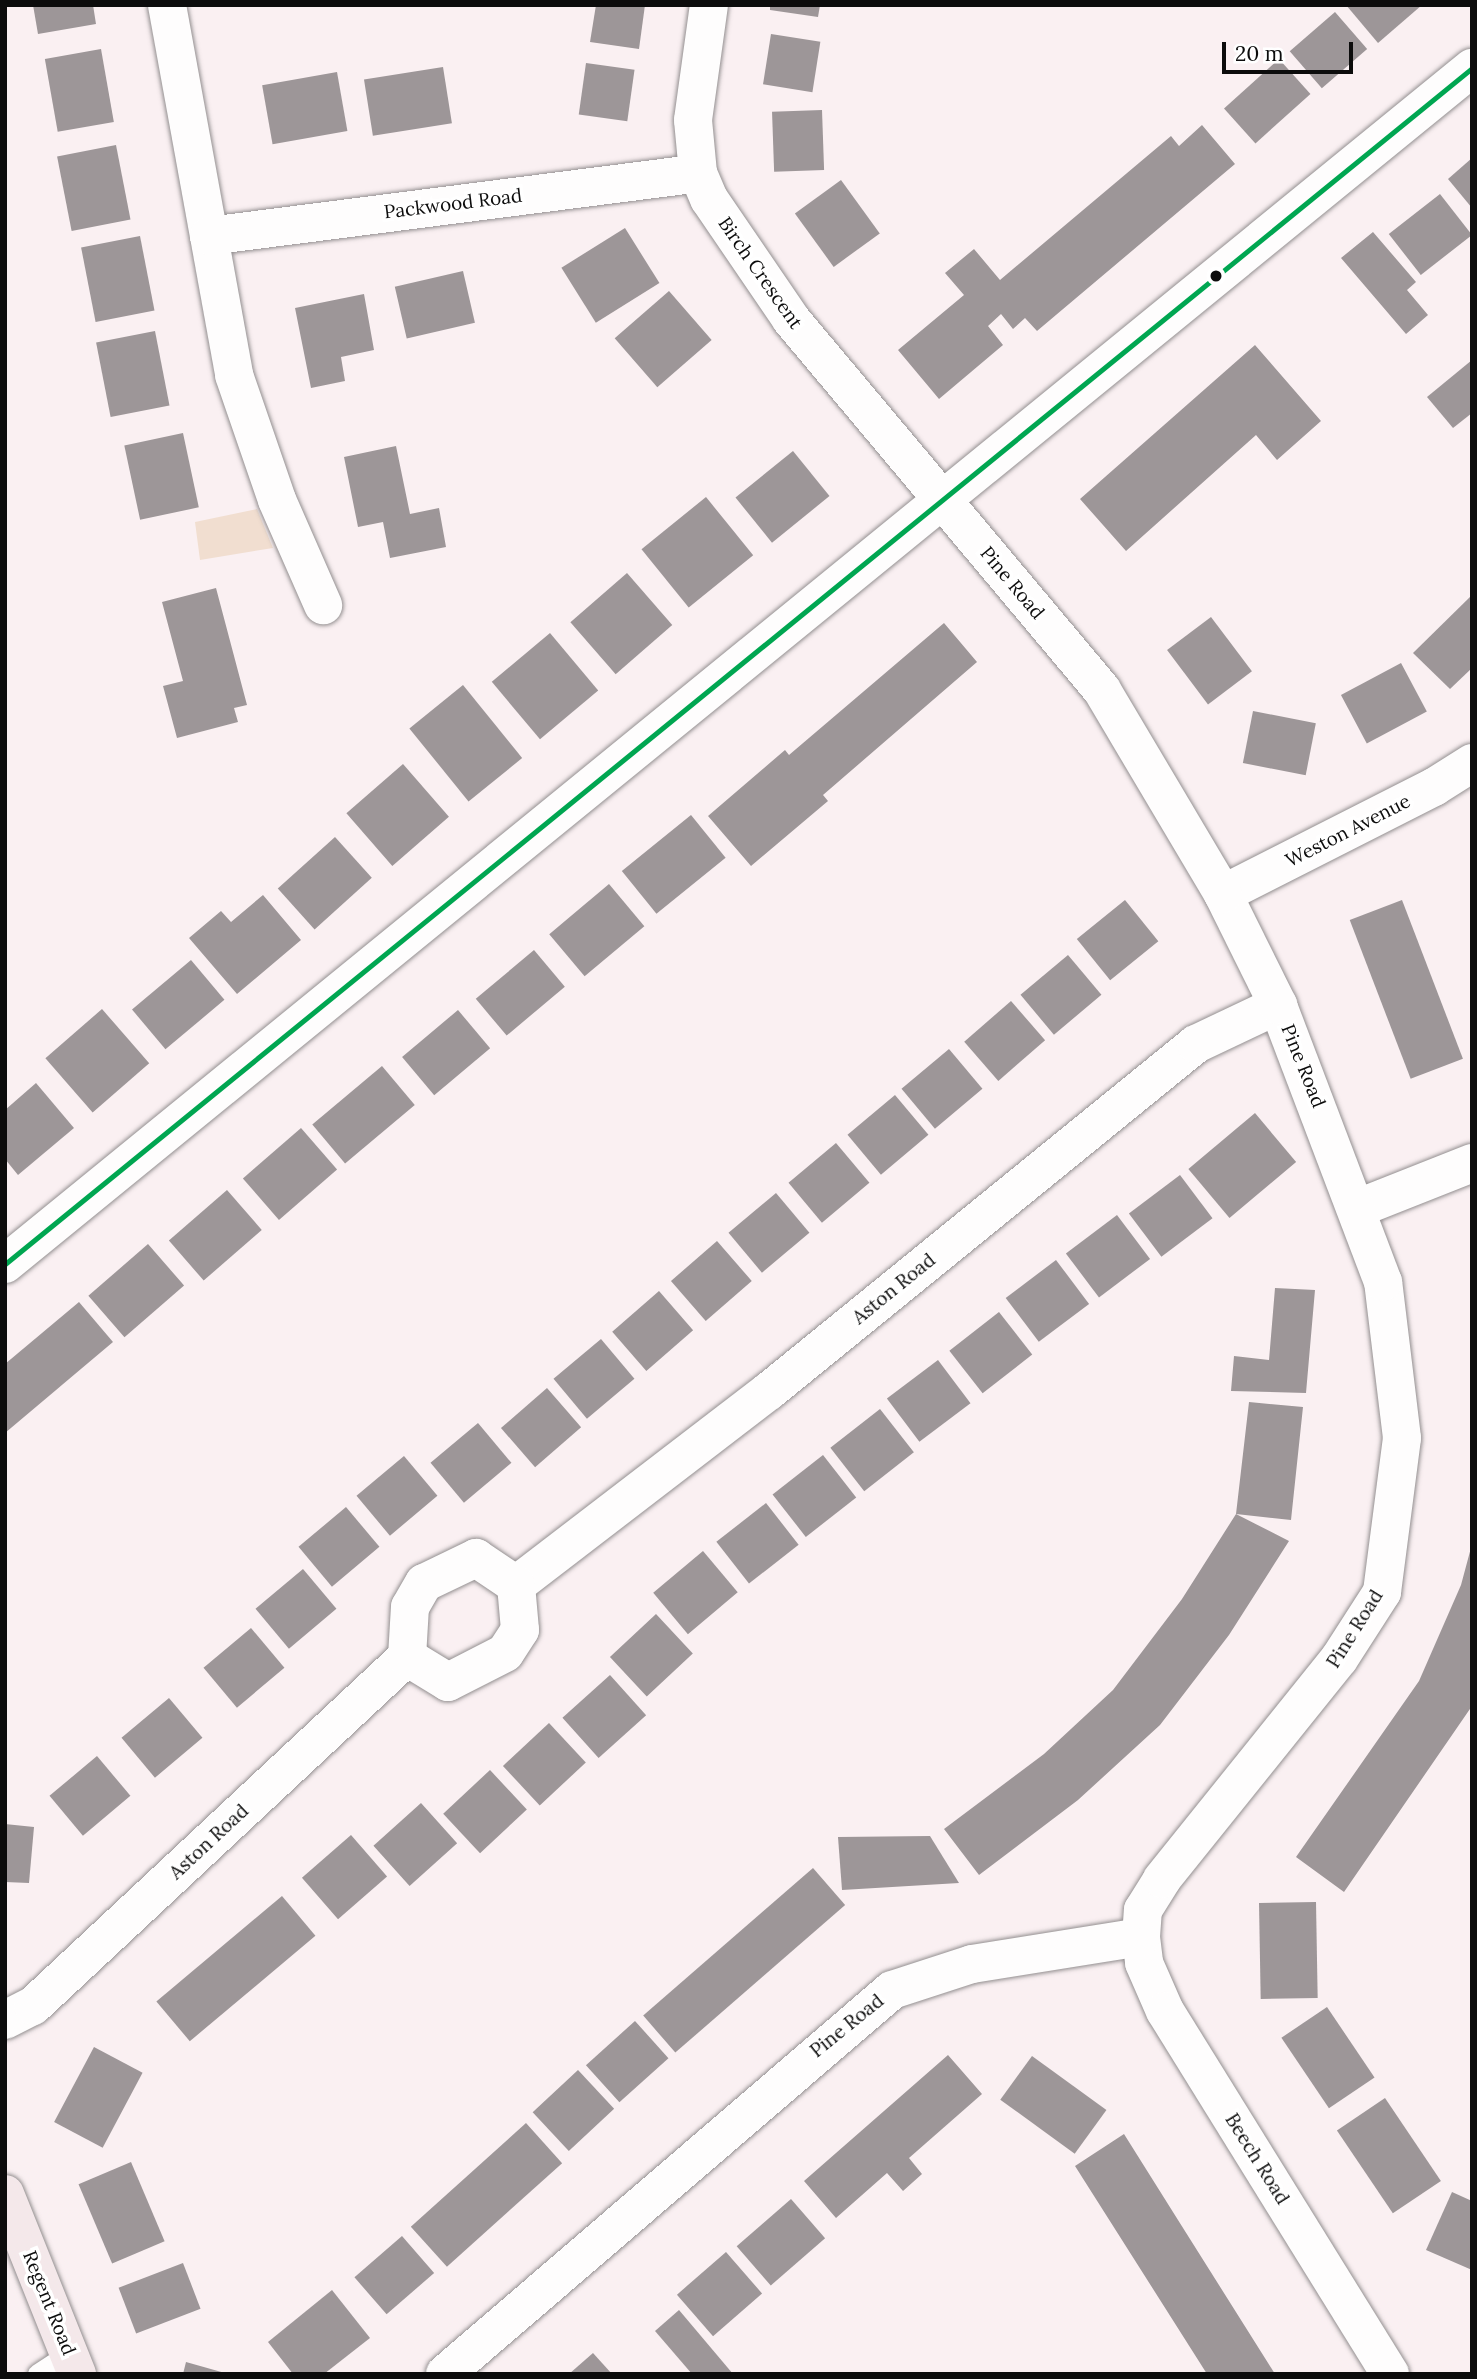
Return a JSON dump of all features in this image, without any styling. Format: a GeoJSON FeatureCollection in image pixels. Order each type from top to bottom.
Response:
{"type":"FeatureCollection","features":[{"type":"Feature","properties":{"kind":"street"},"geometry":{"type":"LineString","coordinates":[[167,5],[234,375],[277,500],[323,605]]}},
{"type":"Feature","properties":{"kind":"street","name":"Birch Crescent"},"geometry":{"type":"LineString","coordinates":[[709,5],[693,120],[698,173],[732,237],[791,319],[940,498]]}},
{"type":"Feature","properties":{"kind":"street"},"geometry":{"type":"LineString","coordinates":[[5,1264],[940,498],[1472,68]]}},
{"type":"Feature","properties":{"kind":"street","name":"Packwood Road"},"geometry":{"type":"LineString","coordinates":[[209,236],[698,173]]}},
{"type":"Feature","properties":{"kind":"street","name":"Pine Road"},"geometry":{"type":"LineString","coordinates":[[445,2374],[892,1990],[972,1964],[1141,1937],[1143,1910],[1162,1880],[1339,1659],[1382,1592],[1402,1438],[1383,1282],[1278,1004],[1223,894],[1102,690],[940,498]]}},
{"type":"Feature","properties":{"kind":"street","name":"Weston Avenue"},"geometry":{"type":"LineString","coordinates":[[1223,894],[1434,788],[1472,763]]}},
{"type":"Feature","properties":{"kind":"street","name":"Aston Road"},"geometry":{"type":"LineString","coordinates":[[516,1585],[769,1391],[1196,1044],[1278,1004]]}},
{"type":"Feature","properties":{"kind":"street"},"geometry":{"type":"LineString","coordinates":[[1356,1209],[1472,1163]]}},
{"type":"Feature","properties":{"kind":"street"},"geometry":{"type":"LineString","coordinates":[[476,1558],[516,1585],[520,1630],[505,1653],[448,1682],[407,1657],[410,1607],[424,1583],[476,1558]]}},
{"type":"Feature","properties":{"kind":"street","name":"Aston Road"},"geometry":{"type":"LineString","coordinates":[[5,2020],[33,2006],[407,1657]]}},
{"type":"Feature","properties":{"kind":"street","name":"Beech Road"},"geometry":{"type":"LineString","coordinates":[[1141,1937],[1144,1963],[1165,2011],[1390,2374]]}},
{"type":"Feature","properties":{"kind":"street","name":"Regent Road"},"geometry":{"type":"LineString","coordinates":[[5,2193],[62,2367]]}},
{"type":"Feature","properties":{"kind":"shaded area"},"geometry":{"type":"Polygon","coordinates":[[[257,509],[273,548],[200,560],[195,522],[257,509]]]}},
{"type":"Feature","properties":{"kind":"building"},"geometry":{"type":"Polygon","coordinates":[[[33,5],[93,5],[96,24],[38,34],[33,5]]]}},
{"type":"Feature","properties":{"kind":"building"},"geometry":{"type":"Polygon","coordinates":[[[596,5],[645,5],[639,49],[590,42],[596,5]]]}},
{"type":"Feature","properties":{"kind":"building"},"geometry":{"type":"Polygon","coordinates":[[[770,5],[820,5],[818,17],[770,10],[770,5]]]}},
{"type":"Feature","properties":{"kind":"building"},"geometry":{"type":"Polygon","coordinates":[[[1346,5],[1422,5],[1378,43],[1346,5]]]}},
{"type":"Feature","properties":{"kind":"building"},"geometry":{"type":"Polygon","coordinates":[[[1335,12],[1367,49],[1322,88],[1290,51],[1335,12]]]}},
{"type":"Feature","properties":{"kind":"building"},"geometry":{"type":"Polygon","coordinates":[[[771,34],[820,42],[812,92],[763,84],[771,34]]]}},
{"type":"Feature","properties":{"kind":"building"},"geometry":{"type":"Polygon","coordinates":[[[101,49],[114,122],[58,132],[45,59],[101,49]]]}},
{"type":"Feature","properties":{"kind":"building"},"geometry":{"type":"Polygon","coordinates":[[[1279,59],[1310,94],[1255,143],[1224,109],[1279,59]]]}},
{"type":"Feature","properties":{"kind":"building"},"geometry":{"type":"Polygon","coordinates":[[[586,63],[635,70],[627,121],[579,114],[586,63]]]}},
{"type":"Feature","properties":{"kind":"building"},"geometry":{"type":"Polygon","coordinates":[[[443,67],[452,123],[373,136],[364,80],[443,67]]]}},
{"type":"Feature","properties":{"kind":"building"},"geometry":{"type":"Polygon","coordinates":[[[337,72],[347,131],[273,144],[262,85],[337,72]]]}},
{"type":"Feature","properties":{"kind":"building"},"geometry":{"type":"Polygon","coordinates":[[[822,110],[824,170],[774,172],[772,112],[822,110]]]}},
{"type":"Feature","properties":{"kind":"building"},"geometry":{"type":"Polygon","coordinates":[[[1202,125],[1235,164],[1037,331],[1025,318],[1013,329],[1001,314],[988,326],[1003,345],[939,399],[898,350],[964,295],[945,273],[974,249],[1000,280],[1171,136],[1179,146],[1202,125]]]}},
{"type":"Feature","properties":{"kind":"building"},"geometry":{"type":"Polygon","coordinates":[[[116,145],[131,220],[72,231],[57,156],[116,145]]]}},
{"type":"Feature","properties":{"kind":"building"},"geometry":{"type":"Polygon","coordinates":[[[1472,158],[1472,208],[1448,179],[1472,158]]]}},
{"type":"Feature","properties":{"kind":"building"},"geometry":{"type":"Polygon","coordinates":[[[841,180],[880,233],[834,267],[795,214],[841,180]]]}},
{"type":"Feature","properties":{"kind":"building"},"geometry":{"type":"Polygon","coordinates":[[[1440,194],[1472,235],[1421,275],[1389,234],[1440,194]]]}},
{"type":"Feature","properties":{"kind":"building"},"geometry":{"type":"Polygon","coordinates":[[[625,228],[659,283],[596,323],[561,268],[625,228]]]}},
{"type":"Feature","properties":{"kind":"building"},"geometry":{"type":"Polygon","coordinates":[[[1373,232],[1416,282],[1407,290],[1428,315],[1406,334],[1341,258],[1373,232]]]}},
{"type":"Feature","properties":{"kind":"building"},"geometry":{"type":"Polygon","coordinates":[[[140,236],[155,311],[96,322],[81,247],[140,236]]]}},
{"type":"Feature","properties":{"kind":"building"},"geometry":{"type":"Polygon","coordinates":[[[463,271],[475,323],[407,338],[395,287],[463,271]]]}},
{"type":"Feature","properties":{"kind":"building"},"geometry":{"type":"Polygon","coordinates":[[[669,291],[712,340],[657,387],[615,338],[669,291]]]}},
{"type":"Feature","properties":{"kind":"building"},"geometry":{"type":"Polygon","coordinates":[[[364,294],[374,350],[341,357],[345,381],[311,388],[295,308],[364,294]]]}},
{"type":"Feature","properties":{"kind":"building"},"geometry":{"type":"Polygon","coordinates":[[[155,331],[170,406],[111,417],[96,342],[155,331]]]}},
{"type":"Feature","properties":{"kind":"building"},"geometry":{"type":"Polygon","coordinates":[[[1255,345],[1321,421],[1277,460],[1256,435],[1126,551],[1080,499],[1255,345]]]}},
{"type":"Feature","properties":{"kind":"building"},"geometry":{"type":"Polygon","coordinates":[[[1472,360],[1472,413],[1453,428],[1427,397],[1472,360]]]}},
{"type":"Feature","properties":{"kind":"building"},"geometry":{"type":"Polygon","coordinates":[[[183,433],[199,507],[140,520],[124,445],[183,433]]]}},
{"type":"Feature","properties":{"kind":"building"},"geometry":{"type":"Polygon","coordinates":[[[396,446],[410,514],[439,508],[446,547],[390,558],[383,522],[358,527],[344,457],[396,446]]]}},
{"type":"Feature","properties":{"kind":"building"},"geometry":{"type":"Polygon","coordinates":[[[793,451],[830,496],[772,543],[735,498],[793,451]]]}},
{"type":"Feature","properties":{"kind":"building"},"geometry":{"type":"Polygon","coordinates":[[[706,497],[753,555],[689,608],[641,549],[706,497]]]}},
{"type":"Feature","properties":{"kind":"building"},"geometry":{"type":"Polygon","coordinates":[[[627,573],[672,625],[616,674],[570,622],[627,573]]]}},
{"type":"Feature","properties":{"kind":"building"},"geometry":{"type":"Polygon","coordinates":[[[216,588],[247,705],[234,708],[238,722],[177,738],[163,686],[183,681],[162,602],[216,588]]]}},
{"type":"Feature","properties":{"kind":"building"},"geometry":{"type":"Polygon","coordinates":[[[1472,595],[1472,668],[1450,689],[1413,653],[1472,595]]]}},
{"type":"Feature","properties":{"kind":"building"},"geometry":{"type":"Polygon","coordinates":[[[1211,617],[1252,671],[1208,704],[1167,650],[1211,617]]]}},
{"type":"Feature","properties":{"kind":"building"},"geometry":{"type":"Polygon","coordinates":[[[944,623],[977,662],[823,795],[828,801],[751,866],[708,816],[785,750],[789,755],[944,623]]]}},
{"type":"Feature","properties":{"kind":"building"},"geometry":{"type":"Polygon","coordinates":[[[550,633],[598,690],[540,739],[492,682],[550,633]]]}},
{"type":"Feature","properties":{"kind":"building"},"geometry":{"type":"Polygon","coordinates":[[[1401,663],[1427,712],[1367,743],[1341,695],[1401,663]]]}},
{"type":"Feature","properties":{"kind":"building"},"geometry":{"type":"Polygon","coordinates":[[[463,685],[522,758],[469,801],[409,728],[463,685]]]}},
{"type":"Feature","properties":{"kind":"building"},"geometry":{"type":"Polygon","coordinates":[[[1253,711],[1316,723],[1306,775],[1243,763],[1253,711]]]}},
{"type":"Feature","properties":{"kind":"building"},"geometry":{"type":"Polygon","coordinates":[[[403,764],[449,817],[392,866],[346,813],[403,764]]]}},
{"type":"Feature","properties":{"kind":"building"},"geometry":{"type":"Polygon","coordinates":[[[691,815],[726,858],[656,914],[622,871],[691,815]]]}},
{"type":"Feature","properties":{"kind":"building"},"geometry":{"type":"Polygon","coordinates":[[[335,837],[372,878],[315,929],[278,889],[335,837]]]}},
{"type":"Feature","properties":{"kind":"building"},"geometry":{"type":"Polygon","coordinates":[[[609,884],[644,926],[585,976],[549,934],[609,884]]]}},
{"type":"Feature","properties":{"kind":"building"},"geometry":{"type":"Polygon","coordinates":[[[263,895],[301,940],[237,994],[189,938],[221,911],[231,922],[263,895]]]}},
{"type":"Feature","properties":{"kind":"building"},"geometry":{"type":"Polygon","coordinates":[[[1125,900],[1158,941],[1110,980],[1077,939],[1125,900]]]}},
{"type":"Feature","properties":{"kind":"building"},"geometry":{"type":"Polygon","coordinates":[[[1402,900],[1463,1059],[1411,1079],[1350,920],[1402,900]]]}},
{"type":"Feature","properties":{"kind":"building"},"geometry":{"type":"Polygon","coordinates":[[[534,950],[565,987],[507,1036],[476,999],[534,950]]]}},
{"type":"Feature","properties":{"kind":"building"},"geometry":{"type":"Polygon","coordinates":[[[1068,955],[1101,995],[1054,1035],[1021,995],[1068,955]]]}},
{"type":"Feature","properties":{"kind":"building"},"geometry":{"type":"Polygon","coordinates":[[[191,960],[224,1000],[165,1049],[132,1009],[191,960]]]}},
{"type":"Feature","properties":{"kind":"building"},"geometry":{"type":"Polygon","coordinates":[[[1011,1001],[1045,1040],[998,1081],[964,1042],[1011,1001]]]}},
{"type":"Feature","properties":{"kind":"building"},"geometry":{"type":"Polygon","coordinates":[[[102,1009],[149,1063],[93,1113],[45,1058],[102,1009]]]}},
{"type":"Feature","properties":{"kind":"building"},"geometry":{"type":"Polygon","coordinates":[[[458,1010],[490,1048],[434,1095],[402,1057],[458,1010]]]}},
{"type":"Feature","properties":{"kind":"building"},"geometry":{"type":"Polygon","coordinates":[[[949,1049],[982,1089],[935,1129],[902,1089],[949,1049]]]}},
{"type":"Feature","properties":{"kind":"building"},"geometry":{"type":"Polygon","coordinates":[[[382,1066],[415,1105],[345,1164],[312,1124],[382,1066]]]}},
{"type":"Feature","properties":{"kind":"building"},"geometry":{"type":"Polygon","coordinates":[[[36,1083],[74,1128],[18,1175],[5,1159],[5,1110],[36,1083]]]}},
{"type":"Feature","properties":{"kind":"building"},"geometry":{"type":"Polygon","coordinates":[[[895,1095],[928,1135],[881,1175],[848,1135],[895,1095]]]}},
{"type":"Feature","properties":{"kind":"building"},"geometry":{"type":"Polygon","coordinates":[[[1255,1113],[1296,1162],[1229,1218],[1188,1169],[1255,1113]]]}},
{"type":"Feature","properties":{"kind":"building"},"geometry":{"type":"Polygon","coordinates":[[[301,1128],[337,1170],[279,1220],[243,1179],[301,1128]]]}},
{"type":"Feature","properties":{"kind":"building"},"geometry":{"type":"Polygon","coordinates":[[[836,1143],[869,1183],[822,1223],[789,1183],[836,1143]]]}},
{"type":"Feature","properties":{"kind":"building"},"geometry":{"type":"Polygon","coordinates":[[[1180,1175],[1212,1218],[1161,1257],[1129,1214],[1180,1175]]]}},
{"type":"Feature","properties":{"kind":"building"},"geometry":{"type":"Polygon","coordinates":[[[227,1190],[262,1230],[204,1281],[169,1241],[227,1190]]]}},
{"type":"Feature","properties":{"kind":"building"},"geometry":{"type":"Polygon","coordinates":[[[776,1193],[809,1233],[762,1273],[729,1233],[776,1193]]]}},
{"type":"Feature","properties":{"kind":"building"},"geometry":{"type":"Polygon","coordinates":[[[1117,1215],[1150,1259],[1099,1297],[1066,1254],[1117,1215]]]}},
{"type":"Feature","properties":{"kind":"building"},"geometry":{"type":"Polygon","coordinates":[[[717,1241],[752,1281],[706,1321],[671,1281],[717,1241]]]}},
{"type":"Feature","properties":{"kind":"building"},"geometry":{"type":"Polygon","coordinates":[[[148,1244],[184,1286],[124,1337],[88,1296],[148,1244]]]}},
{"type":"Feature","properties":{"kind":"building"},"geometry":{"type":"Polygon","coordinates":[[[1056,1260],[1089,1304],[1039,1342],[1006,1298],[1056,1260]]]}},
{"type":"Feature","properties":{"kind":"building"},"geometry":{"type":"Polygon","coordinates":[[[1275,1288],[1315,1290],[1306,1393],[1231,1391],[1234,1356],[1269,1360],[1275,1288]]]}},
{"type":"Feature","properties":{"kind":"building"},"geometry":{"type":"Polygon","coordinates":[[[659,1291],[693,1330],[646,1371],[612,1332],[659,1291]]]}},
{"type":"Feature","properties":{"kind":"building"},"geometry":{"type":"Polygon","coordinates":[[[79,1302],[113,1342],[5,1433],[5,1364],[79,1302]]]}},
{"type":"Feature","properties":{"kind":"building"},"geometry":{"type":"Polygon","coordinates":[[[999,1312],[1032,1355],[983,1393],[949,1351],[999,1312]]]}},
{"type":"Feature","properties":{"kind":"building"},"geometry":{"type":"Polygon","coordinates":[[[601,1339],[634,1379],[587,1419],[554,1379],[601,1339]]]}},
{"type":"Feature","properties":{"kind":"building"},"geometry":{"type":"Polygon","coordinates":[[[938,1360],[970,1403],[919,1442],[887,1399],[938,1360]]]}},
{"type":"Feature","properties":{"kind":"building"},"geometry":{"type":"Polygon","coordinates":[[[547,1388],[581,1427],[535,1467],[501,1428],[547,1388]]]}},
{"type":"Feature","properties":{"kind":"building"},"geometry":{"type":"Polygon","coordinates":[[[1249,1402],[1303,1407],[1291,1520],[1236,1514],[1249,1402]]]}},
{"type":"Feature","properties":{"kind":"building"},"geometry":{"type":"Polygon","coordinates":[[[880,1409],[914,1452],[864,1491],[830,1448],[880,1409]]]}},
{"type":"Feature","properties":{"kind":"building"},"geometry":{"type":"Polygon","coordinates":[[[478,1423],[511,1463],[464,1503],[431,1463],[478,1423]]]}},
{"type":"Feature","properties":{"kind":"building"},"geometry":{"type":"Polygon","coordinates":[[[823,1455],[856,1498],[806,1537],[773,1494],[823,1455]]]}},
{"type":"Feature","properties":{"kind":"building"},"geometry":{"type":"Polygon","coordinates":[[[404,1456],[437,1496],[390,1536],[357,1496],[404,1456]]]}},
{"type":"Feature","properties":{"kind":"building"},"geometry":{"type":"Polygon","coordinates":[[[766,1503],[799,1545],[749,1584],[716,1542],[766,1503]]]}},
{"type":"Feature","properties":{"kind":"building"},"geometry":{"type":"Polygon","coordinates":[[[346,1507],[379,1547],[332,1587],[299,1547],[346,1507]]]}},
{"type":"Feature","properties":{"kind":"building"},"geometry":{"type":"Polygon","coordinates":[[[1236,1514],[1289,1541],[1229,1635],[1160,1725],[1078,1800],[979,1875],[944,1829],[1044,1754],[1113,1690],[1182,1599],[1236,1514]]]}},
{"type":"Feature","properties":{"kind":"building"},"geometry":{"type":"Polygon","coordinates":[[[1472,1544],[1472,1706],[1344,1892],[1296,1857],[1419,1681],[1461,1585],[1472,1544]]]}},
{"type":"Feature","properties":{"kind":"building"},"geometry":{"type":"Polygon","coordinates":[[[703,1551],[738,1592],[688,1634],[653,1593],[703,1551]]]}},
{"type":"Feature","properties":{"kind":"building"},"geometry":{"type":"Polygon","coordinates":[[[303,1569],[336,1609],[289,1649],[256,1609],[303,1569]]]}},
{"type":"Feature","properties":{"kind":"building"},"geometry":{"type":"Polygon","coordinates":[[[656,1614],[693,1653],[647,1696],[610,1657],[656,1614]]]}},
{"type":"Feature","properties":{"kind":"building"},"geometry":{"type":"Polygon","coordinates":[[[251,1628],[284,1668],[237,1708],[204,1668],[251,1628]]]}},
{"type":"Feature","properties":{"kind":"building"},"geometry":{"type":"Polygon","coordinates":[[[610,1675],[646,1715],[599,1758],[562,1718],[610,1675]]]}},
{"type":"Feature","properties":{"kind":"building"},"geometry":{"type":"Polygon","coordinates":[[[169,1698],[202,1738],[155,1778],[122,1738],[169,1698]]]}},
{"type":"Feature","properties":{"kind":"building"},"geometry":{"type":"Polygon","coordinates":[[[549,1723],[586,1762],[540,1805],[503,1766],[549,1723]]]}},
{"type":"Feature","properties":{"kind":"building"},"geometry":{"type":"Polygon","coordinates":[[[97,1756],[130,1796],[83,1836],[50,1796],[97,1756]]]}},
{"type":"Feature","properties":{"kind":"building"},"geometry":{"type":"Polygon","coordinates":[[[490,1770],[527,1809],[480,1853],[443,1814],[490,1770]]]}},
{"type":"Feature","properties":{"kind":"building"},"geometry":{"type":"Polygon","coordinates":[[[421,1803],[457,1843],[410,1886],[373,1846],[421,1803]]]}},
{"type":"Feature","properties":{"kind":"building"},"geometry":{"type":"Polygon","coordinates":[[[5,1824],[34,1827],[29,1883],[5,1882],[5,1824]]]}},
{"type":"Feature","properties":{"kind":"building"},"geometry":{"type":"Polygon","coordinates":[[[351,1835],[387,1877],[338,1919],[302,1878],[351,1835]]]}},
{"type":"Feature","properties":{"kind":"building"},"geometry":{"type":"Polygon","coordinates":[[[930,1836],[959,1883],[842,1890],[838,1837],[930,1836]]]}},
{"type":"Feature","properties":{"kind":"building"},"geometry":{"type":"Polygon","coordinates":[[[813,1868],[845,1905],[675,2053],[643,2016],[813,1868]]]}},
{"type":"Feature","properties":{"kind":"building"},"geometry":{"type":"Polygon","coordinates":[[[282,1896],[315,1936],[190,2041],[156,2001],[282,1896]]]}},
{"type":"Feature","properties":{"kind":"building"},"geometry":{"type":"Polygon","coordinates":[[[1316,1902],[1318,1998],[1261,1999],[1259,1903],[1316,1902]]]}},
{"type":"Feature","properties":{"kind":"building"},"geometry":{"type":"Polygon","coordinates":[[[1327,2007],[1375,2077],[1329,2108],[1281,2038],[1327,2007]]]}},
{"type":"Feature","properties":{"kind":"building"},"geometry":{"type":"Polygon","coordinates":[[[635,2021],[668,2058],[619,2102],[586,2065],[635,2021]]]}},
{"type":"Feature","properties":{"kind":"building"},"geometry":{"type":"Polygon","coordinates":[[[94,2047],[143,2073],[103,2148],[54,2122],[94,2047]]]}},
{"type":"Feature","properties":{"kind":"building"},"geometry":{"type":"Polygon","coordinates":[[[948,2055],[982,2094],[909,2158],[922,2174],[903,2191],[887,2173],[836,2218],[804,2181],[948,2055]]]}},
{"type":"Feature","properties":{"kind":"building"},"geometry":{"type":"Polygon","coordinates":[[[1032,2056],[1106,2110],[1075,2154],[1000,2100],[1032,2056]]]}},
{"type":"Feature","properties":{"kind":"building"},"geometry":{"type":"Polygon","coordinates":[[[578,2070],[614,2109],[569,2151],[533,2112],[578,2070]]]}},
{"type":"Feature","properties":{"kind":"building"},"geometry":{"type":"Polygon","coordinates":[[[1385,2098],[1441,2181],[1393,2213],[1337,2130],[1385,2098]]]}},
{"type":"Feature","properties":{"kind":"building"},"geometry":{"type":"Polygon","coordinates":[[[526,2123],[562,2163],[447,2267],[411,2227],[526,2123]]]}},
{"type":"Feature","properties":{"kind":"building"},"geometry":{"type":"Polygon","coordinates":[[[1124,2134],[1275,2374],[1207,2374],[1075,2166],[1124,2134]]]}},
{"type":"Feature","properties":{"kind":"building"},"geometry":{"type":"Polygon","coordinates":[[[131,2162],[165,2241],[112,2263],[79,2184],[131,2162]]]}},
{"type":"Feature","properties":{"kind":"building"},"geometry":{"type":"Polygon","coordinates":[[[1452,2192],[1472,2201],[1472,2270],[1426,2250],[1452,2192]]]}},
{"type":"Feature","properties":{"kind":"building"},"geometry":{"type":"Polygon","coordinates":[[[791,2199],[825,2238],[771,2285],[737,2246],[791,2199]]]}},
{"type":"Feature","properties":{"kind":"building"},"geometry":{"type":"Polygon","coordinates":[[[402,2236],[434,2273],[387,2314],[354,2277],[402,2236]]]}},
{"type":"Feature","properties":{"kind":"building"},"geometry":{"type":"Polygon","coordinates":[[[726,2252],[762,2294],[713,2336],[677,2295],[726,2252]]]}},
{"type":"Feature","properties":{"kind":"building"},"geometry":{"type":"Polygon","coordinates":[[[183,2263],[201,2309],[136,2333],[119,2288],[183,2263]]]}},
{"type":"Feature","properties":{"kind":"building"},"geometry":{"type":"Polygon","coordinates":[[[332,2290],[370,2338],[324,2374],[293,2374],[268,2342],[332,2290]]]}},
{"type":"Feature","properties":{"kind":"building"},"geometry":{"type":"Polygon","coordinates":[[[679,2310],[733,2374],[692,2374],[655,2331],[679,2310]]]}},
{"type":"Feature","properties":{"kind":"building"},"geometry":{"type":"Polygon","coordinates":[[[593,2353],[612,2374],[569,2374],[593,2353]]]}},
{"type":"Feature","properties":{"kind":"building"},"geometry":{"type":"Polygon","coordinates":[[[186,2362],[225,2373],[225,2374],[183,2374],[186,2362]]]}},
{"type":"Feature","properties":{"kind":"transit line"},"geometry":{"type":"LineString","coordinates":[[5,1264],[1472,68]]}}]}
